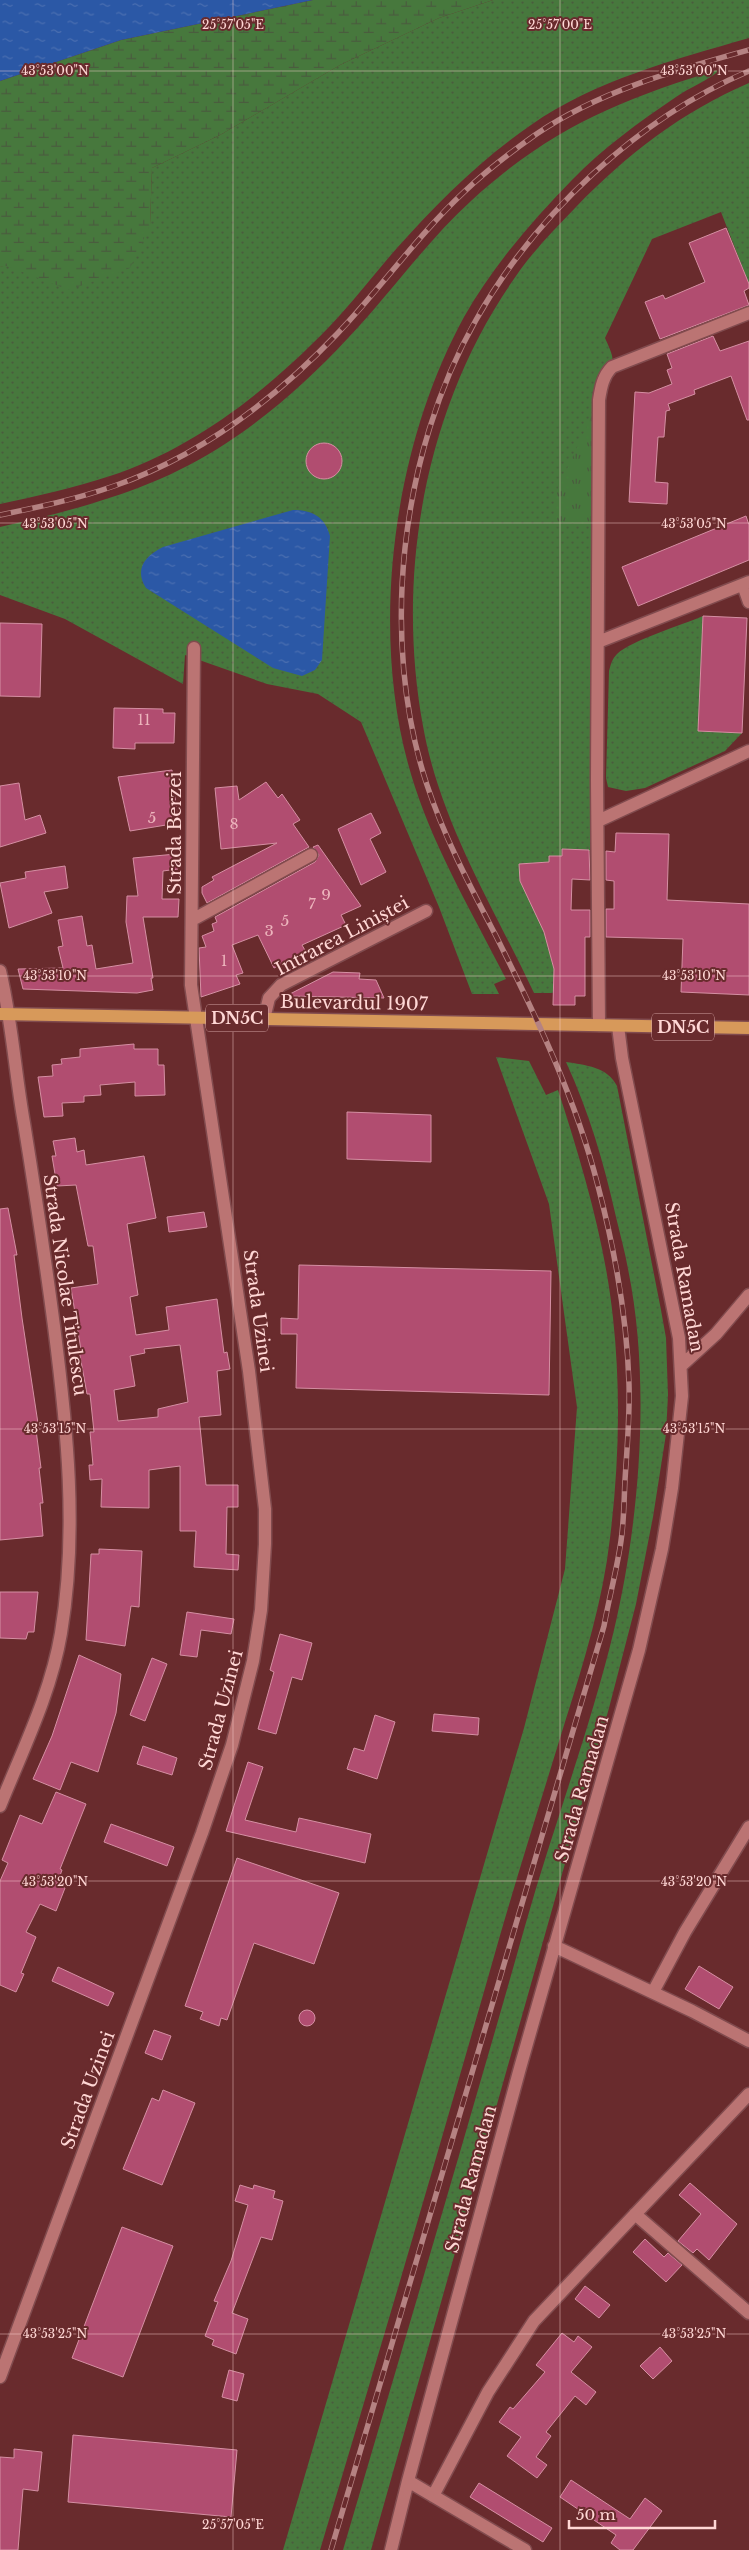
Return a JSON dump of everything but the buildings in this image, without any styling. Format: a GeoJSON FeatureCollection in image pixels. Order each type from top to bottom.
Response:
{"type":"FeatureCollection","features":[{"type":"Feature","properties":{"kind":"main road","name":"Bulevardul 1907"},"geometry":{"type":"LineString","coordinates":[[4,1014],[618,1026]]}},
{"type":"Feature","properties":{"kind":"main road","name":"DN5C"},"geometry":{"type":"LineString","coordinates":[[618,1026],[749,1028]]}},
{"type":"Feature","properties":{"kind":"street"},"geometry":{"type":"LineString","coordinates":[[599,1025],[599,400],[606,374],[612,367],[749,313]]}},
{"type":"Feature","properties":{"kind":"street"},"geometry":{"type":"LineString","coordinates":[[598,642],[746,584],[749,602]]}},
{"type":"Feature","properties":{"kind":"street","name":"Strada Berzei"},"geometry":{"type":"LineString","coordinates":[[194,648],[191,986],[197,1018]]}},
{"type":"Feature","properties":{"kind":"street"},"geometry":{"type":"LineString","coordinates":[[598,821],[749,751]]}},
{"type":"Feature","properties":{"kind":"street"},"geometry":{"type":"LineString","coordinates":[[192,920],[311,855]]}},
{"type":"Feature","properties":{"kind":"street","name":"Intrarea Liniștei"},"geometry":{"type":"LineString","coordinates":[[264,1019],[269,998],[281,986],[426,911]]}},
{"type":"Feature","properties":{"kind":"street","name":"Strada Nicolae Titulescu"},"geometry":{"type":"LineString","coordinates":[[0,971],[4,1014],[44,1248],[62,1387],[68,1461],[69,1509],[66,1583],[58,1644],[40,1707],[0,1806]]}},
{"type":"Feature","properties":{"kind":"street","name":"Strada Uzinei"},"geometry":{"type":"LineString","coordinates":[[0,2377],[202,1833],[232,1745],[258,1636],[265,1544],[260,1460],[249,1371],[197,1018]]}},
{"type":"Feature","properties":{"kind":"street","name":"Strada Ramadan"},"geometry":{"type":"LineString","coordinates":[[391,2550],[408,2481],[554,1946],[602,1783],[653,1593],[679,1435],[682,1365],[675,1308],[622,1058],[618,1026]]}},
{"type":"Feature","properties":{"kind":"street"},"geometry":{"type":"LineString","coordinates":[[682,1365],[716,1334],[749,1295]]}},
{"type":"Feature","properties":{"kind":"street"},"geometry":{"type":"LineString","coordinates":[[653,1992],[685,1932],[749,1827]]}},
{"type":"Feature","properties":{"kind":"street"},"geometry":{"type":"LineString","coordinates":[[554,1946],[653,1992],[749,2041]]}},
{"type":"Feature","properties":{"kind":"street"},"geometry":{"type":"LineString","coordinates":[[433,2496],[493,2384],[534,2321],[749,2094]]}},
{"type":"Feature","properties":{"kind":"street"},"geometry":{"type":"LineString","coordinates":[[635,2214],[749,2313]]}},
{"type":"Feature","properties":{"kind":"street"},"geometry":{"type":"LineString","coordinates":[[408,2481],[525,2550]]}},
{"type":"Feature","properties":{"kind":"green space"},"geometry":{"type":"Polygon","coordinates":[[[313,0],[493,0],[439,18],[340,65],[220,135],[152,168],[150,225],[130,268],[69,290],[7,266],[0,267],[0,81],[121,40],[313,0]]]}},
{"type":"Feature","properties":{"kind":"green space"},"geometry":{"type":"Polygon","coordinates":[[[493,0],[749,0],[749,38],[664,63],[608,83],[556,109],[512,138],[460,182],[428,214],[338,317],[306,350],[255,394],[201,433],[172,450],[110,476],[42,495],[0,504],[0,267],[150,225],[152,168],[220,135],[340,65],[439,18],[493,0]]]}},
{"type":"Feature","properties":{"kind":"green space"},"geometry":{"type":"Polygon","coordinates":[[[721,69],[662,106],[609,146],[572,180],[527,228],[487,280],[464,317],[439,369],[419,426],[404,486],[394,548],[390,610],[392,671],[400,731],[415,787],[424,812],[457,884],[506,979],[494,984],[499,994],[472,994],[439,907],[361,722],[318,694],[267,684],[185,655],[183,684],[65,619],[0,595],[0,527],[59,513],[117,496],[199,460],[225,444],[274,408],[320,367],[455,217],[500,176],[529,154],[588,119],[619,105],[685,80],[721,69]]]}},
{"type":"Feature","properties":{"kind":"green space"},"geometry":{"type":"Polygon","coordinates":[[[749,83],[749,284],[721,212],[652,239],[605,338],[613,361],[610,370],[606,374],[595,525],[590,851],[563,849],[562,856],[549,856],[549,862],[519,864],[544,932],[554,969],[553,993],[534,993],[469,863],[455,830],[431,761],[423,726],[415,668],[413,610],[416,551],[425,492],[439,435],[459,379],[485,326],[516,276],[530,258],[552,232],[595,188],[635,152],[701,107],[749,83]]]}},
{"type":"Feature","properties":{"kind":"green space"},"geometry":{"type":"Polygon","coordinates":[[[599,400],[595,525],[557,522],[555,518],[554,497],[599,400]]]}},
{"type":"Feature","properties":{"kind":"green space"},"geometry":{"type":"Polygon","coordinates":[[[703,616],[698,731],[742,733],[725,751],[645,788],[626,791],[608,787],[606,778],[609,671],[613,660],[617,654],[634,643],[703,616]]]}},
{"type":"Feature","properties":{"kind":"green space"},"geometry":{"type":"Polygon","coordinates":[[[496,1057],[529,1061],[546,1095],[558,1090],[592,1203],[609,1289],[616,1345],[618,1400],[617,1456],[607,1561],[598,1608],[586,1654],[507,1912],[411,2245],[320,2550],[283,2550],[524,1728],[565,1569],[577,1407],[549,1204],[496,1057]]]}},
{"type":"Feature","properties":{"kind":"green space"},"geometry":{"type":"Polygon","coordinates":[[[566,1062],[602,1071],[617,1086],[666,1338],[668,1395],[666,1434],[653,1517],[636,1604],[609,1708],[371,2550],[343,2550],[536,1889],[594,1705],[614,1630],[630,1543],[636,1497],[641,1403],[635,1312],[625,1256],[601,1157],[582,1100],[566,1062]]]}},
{"type":"Feature","properties":{"kind":"water"},"geometry":{"type":"Polygon","coordinates":[[[0,0],[313,0],[121,40],[0,81],[0,0]]]}},
{"type":"Feature","properties":{"kind":"water"},"geometry":{"type":"Polygon","coordinates":[[[293,510],[307,511],[317,516],[325,524],[330,536],[322,660],[315,670],[302,676],[273,668],[146,588],[141,575],[143,564],[151,555],[163,547],[293,510]]]}},
{"type":"Feature","properties":{"kind":"railway"},"geometry":{"type":"LineString","coordinates":[[0,515],[100,491],[146,474],[206,442],[262,403],[313,358],[337,334],[447,209],[481,177],[526,141],[585,106],[612,94],[666,74],[749,50]]}},
{"type":"Feature","properties":{"kind":"railway"},"geometry":{"type":"LineString","coordinates":[[331,2550],[604,1626],[622,1533],[629,1420],[628,1359],[623,1309],[615,1260],[589,1154],[554,1058],[511,966],[458,862],[442,824],[427,785],[412,729],[404,670],[401,609],[405,548],[414,487],[430,428],[450,372],[476,320],[500,281],[528,243],[559,207],[629,143],[668,115],[708,91],[749,71]]}}]}
